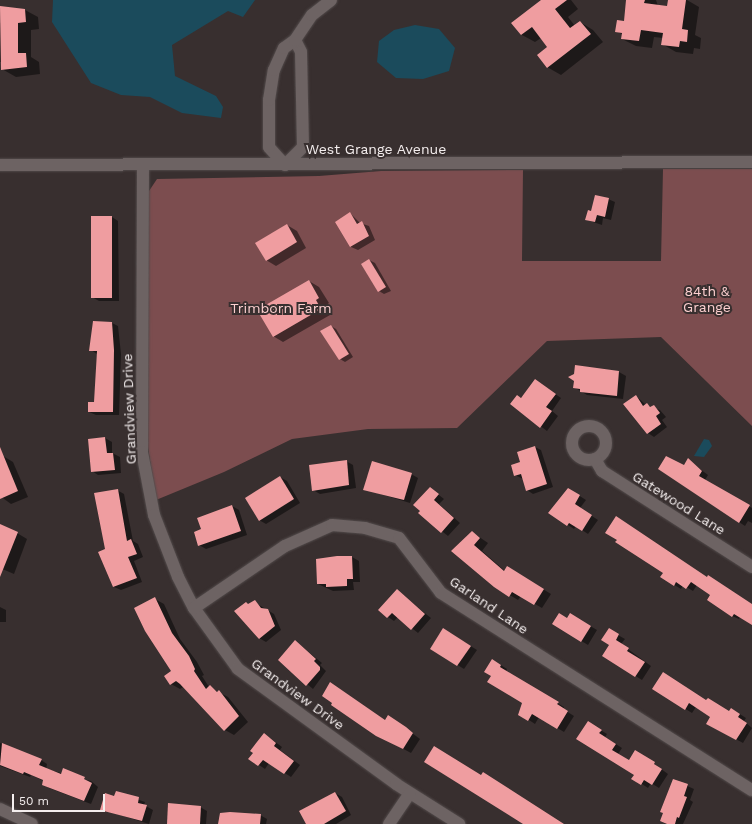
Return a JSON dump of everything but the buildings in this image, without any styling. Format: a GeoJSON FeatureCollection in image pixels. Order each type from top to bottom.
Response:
{"type":"FeatureCollection","features":[{"type":"Feature","properties":{"kind":"street"},"geometry":{"type":"LineString","coordinates":[[295,40],[301,52],[303,147],[285,165],[269,147],[269,100],[274,70],[284,48],[295,40],[312,15],[331,0]]}},
{"type":"Feature","properties":{"kind":"street","name":"West Grange Avenue"},"geometry":{"type":"LineString","coordinates":[[0,165],[143,166],[752,162]]}},
{"type":"Feature","properties":{"kind":"street","name":"Grandview Drive"},"geometry":{"type":"LineString","coordinates":[[143,166],[142,452],[154,516],[178,577],[194,608],[238,669],[410,793],[459,824]]}},
{"type":"Feature","properties":{"kind":"street","name":"Gatewood Lane"},"geometry":{"type":"LineString","coordinates":[[595,459],[602,471],[752,567]]}},
{"type":"Feature","properties":{"kind":"street","name":"Garland Lane"},"geometry":{"type":"LineString","coordinates":[[194,608],[285,546],[332,525],[365,528],[399,538],[441,593],[752,790]]}},
{"type":"Feature","properties":{"kind":"street"},"geometry":{"type":"LineString","coordinates":[[389,824],[410,793]]}},
{"type":"Feature","properties":{"kind":"street"},"geometry":{"type":"LineString","coordinates":[[0,809],[32,824]]}},
{"type":"Feature","properties":{"kind":"green space","name":"Trimborn Farm"},"geometry":{"type":"Polygon","coordinates":[[[663,169],[752,169],[752,426],[661,337],[547,341],[457,428],[368,429],[292,439],[224,472],[156,500],[148,447],[147,392],[149,191],[157,179],[319,176],[381,171],[523,170],[522,261],[661,261],[663,169]]]}},
{"type":"Feature","properties":{"kind":"water"},"geometry":{"type":"Polygon","coordinates":[[[53,0],[255,0],[243,17],[228,11],[172,45],[175,76],[216,96],[223,107],[221,118],[182,113],[150,97],[121,95],[91,83],[52,22],[53,0]]]}},
{"type":"Feature","properties":{"kind":"water"},"geometry":{"type":"Polygon","coordinates":[[[415,25],[439,29],[455,48],[449,71],[423,79],[396,78],[377,62],[379,41],[394,30],[415,25]]]}},
{"type":"Feature","properties":{"kind":"water"},"geometry":{"type":"Polygon","coordinates":[[[704,439],[709,440],[712,446],[704,457],[694,456],[704,439]]]}},
{"type":"Feature","properties":{"kind":"park label","name":"84th & Grange"},"geometry":{"type":"Point","coordinates":[707,300]}}]}
